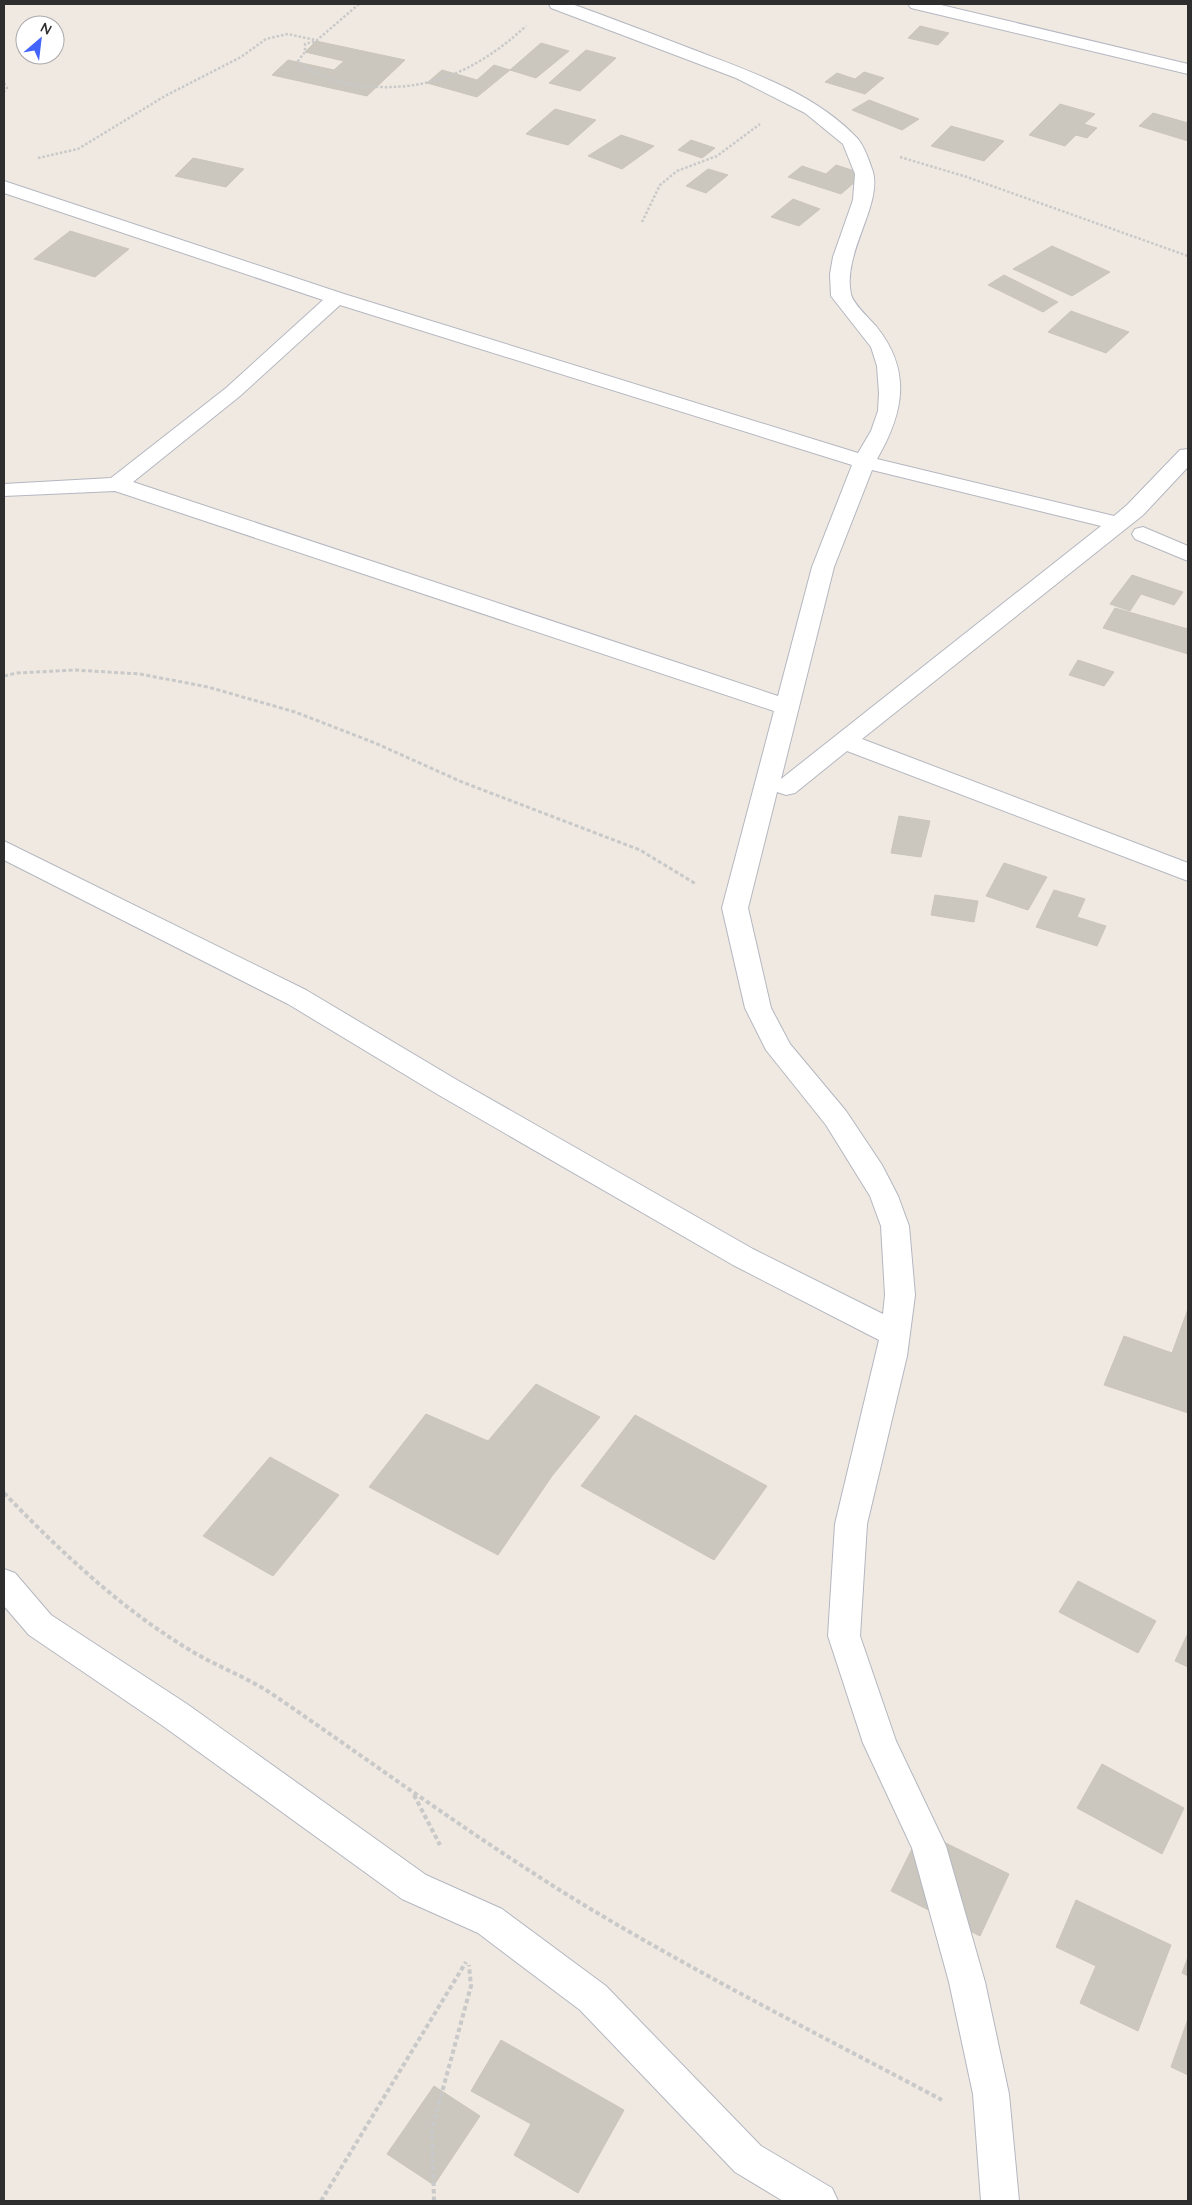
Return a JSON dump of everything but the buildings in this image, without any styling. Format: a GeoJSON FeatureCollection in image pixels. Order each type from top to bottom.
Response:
{"type":"FeatureCollection","features":[{"type":"Feature","properties":{"kind":"street"},"geometry":{"type":"LineString","coordinates":[[557,4],[742,74],[811,109],[851,142],[864,174],[862,200],[843,257],[840,274],[841,296],[846,306],[870,330],[881,346],[887,366],[889,393],[882,431],[864,462],[823,568],[735,908],[758,1008],[779,1050],[836,1118],[872,1173],[884,1196],[895,1226],[900,1295],[892,1356],[851,1524],[844,1636],[880,1743],[929,1846],[967,1982],[991,2094],[1000,2201]]}},
{"type":"Feature","properties":{"kind":"street"},"geometry":{"type":"LineString","coordinates":[[917,4],[1188,69]]}},
{"type":"Feature","properties":{"kind":"street"},"geometry":{"type":"LineString","coordinates":[[4,187],[337,298],[864,462],[1117,523]]}},
{"type":"Feature","properties":{"kind":"street"},"geometry":{"type":"LineString","coordinates":[[117,484],[233,392],[337,298]]}},
{"type":"Feature","properties":{"kind":"street"},"geometry":{"type":"LineString","coordinates":[[786,787],[1135,510],[1188,454]]}},
{"type":"Feature","properties":{"kind":"street"},"geometry":{"type":"LineString","coordinates":[[4,490],[117,484],[788,707]]}},
{"type":"Feature","properties":{"kind":"street"},"geometry":{"type":"LineString","coordinates":[[1143,534],[1188,554]]}},
{"type":"Feature","properties":{"kind":"street"},"geometry":{"type":"LineString","coordinates":[[844,740],[1188,872]]}},
{"type":"Feature","properties":{"kind":"street"},"geometry":{"type":"LineString","coordinates":[[4,850],[297,997],[447,1087],[743,1257],[895,1334]]}},
{"type":"Feature","properties":{"kind":"street"},"geometry":{"type":"LineString","coordinates":[[4,1583],[40,1625],[175,1715],[414,1887],[490,1921],[593,1998],[748,2159],[819,2201]]}},
{"type":"Feature","properties":{"kind":"path"},"geometry":{"type":"LineString","coordinates":[[359,4],[316,41],[305,44],[304,52],[298,61],[306,70],[323,78],[354,85],[409,87],[446,77],[495,53],[528,24]]}},
{"type":"Feature","properties":{"kind":"path"},"geometry":{"type":"LineString","coordinates":[[32,160],[78,149],[104,135],[165,96],[241,57],[266,39],[288,34],[316,41]]}},
{"type":"Feature","properties":{"kind":"path"},"geometry":{"type":"LineString","coordinates":[[4,83],[7,88],[4,92]]}},
{"type":"Feature","properties":{"kind":"path"},"geometry":{"type":"LineString","coordinates":[[642,222],[648,204],[660,185],[677,171],[717,156],[759,124],[800,103]]}},
{"type":"Feature","properties":{"kind":"path"},"geometry":{"type":"LineString","coordinates":[[851,142],[967,177],[1188,256]]}},
{"type":"Feature","properties":{"kind":"path"},"geometry":{"type":"LineString","coordinates":[[4,676],[17,673],[75,670],[140,674],[208,687],[295,712],[375,743],[462,782],[640,850],[735,908]]}},
{"type":"Feature","properties":{"kind":"path"},"geometry":{"type":"LineString","coordinates":[[4,1493],[59,1550],[122,1603],[188,1649],[274,1696],[414,1795],[568,1895],[689,1964],[994,2128]]}},
{"type":"Feature","properties":{"kind":"path"},"geometry":{"type":"LineString","coordinates":[[414,1795],[442,1852]]}},
{"type":"Feature","properties":{"kind":"path"},"geometry":{"type":"LineString","coordinates":[[322,2201],[468,1959],[472,1986],[432,2129],[434,2201]]}}]}
